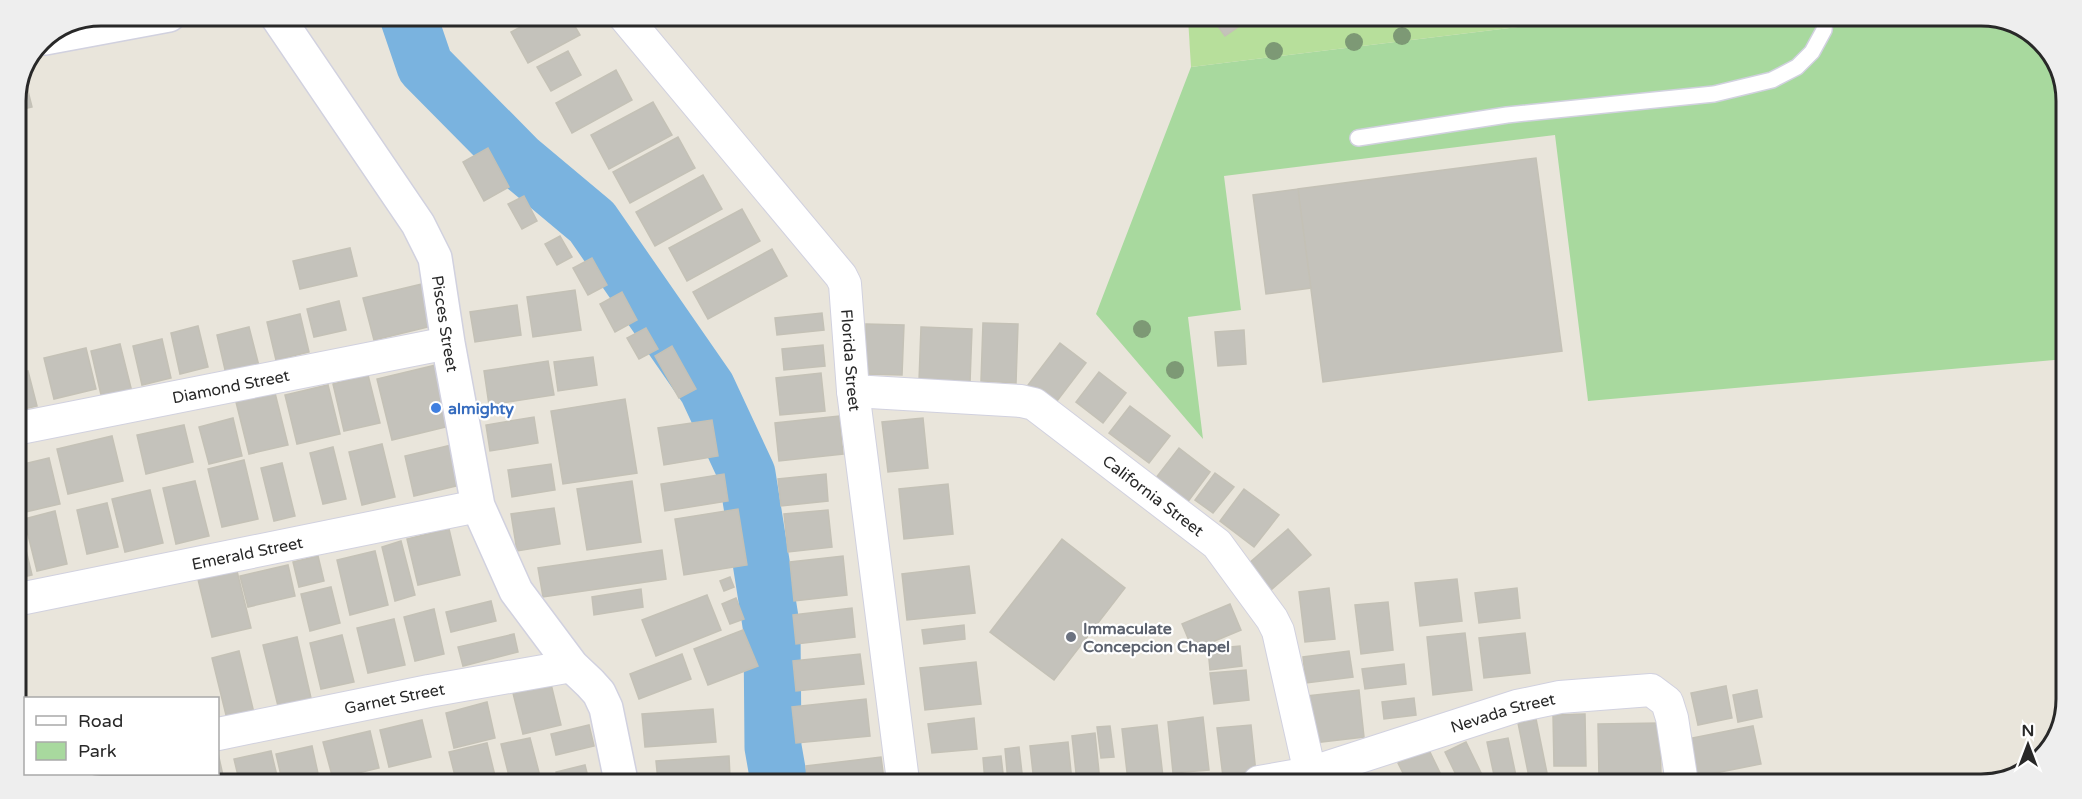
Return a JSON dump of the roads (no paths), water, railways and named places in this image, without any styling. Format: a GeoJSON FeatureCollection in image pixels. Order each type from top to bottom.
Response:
{"type":"FeatureCollection","features":[{"type":"Feature","properties":{"kind":"street"},"geometry":{"type":"LineString","coordinates":[[66,34],[110,26]]}},
{"type":"Feature","properties":{"kind":"street","name":"Pisces Street"},"geometry":{"type":"LineString","coordinates":[[283,26],[418,224],[435,258],[478,506],[516,591],[572,666],[590,682],[606,708],[620,774]]}},
{"type":"Feature","properties":{"kind":"street","name":"Florida Street"},"geometry":{"type":"LineString","coordinates":[[632,26],[842,276],[845,284],[853,391],[902,774]]}},
{"type":"Feature","properties":{"kind":"street","name":"Diamond Street"},"geometry":{"type":"LineString","coordinates":[[26,427],[448,343]]}},
{"type":"Feature","properties":{"kind":"street","name":"California Street"},"geometry":{"type":"LineString","coordinates":[[853,391],[1021,401],[1034,404],[1217,544],[1272,619],[1278,631],[1311,773]]}},
{"type":"Feature","properties":{"kind":"street","name":"Emerald Street"},"geometry":{"type":"LineString","coordinates":[[26,598],[478,506]]}},
{"type":"Feature","properties":{"kind":"street","name":"Garnet Street"},"geometry":{"type":"LineString","coordinates":[[219,734],[429,691],[572,666]]}},
{"type":"Feature","properties":{"kind":"street","name":"Nevada Street"},"geometry":{"type":"LineString","coordinates":[[1305,774],[1517,706],[1560,697],[1651,690],[1667,702],[1672,718],[1681,774]]}},
{"type":"Feature","properties":{"kind":"lane"},"geometry":{"type":"LineString","coordinates":[[1358,138],[1507,115],[1714,94],[1760,83],[1772,80],[1797,67],[1812,52],[1825,26]]}},
{"type":"Feature","properties":{"kind":"waterway"},"geometry":{"type":"LineString","coordinates":[[411,26],[425,66],[518,160],[592,222],[707,388],[747,474],[772,631],[773,747],[778,774]]}},
{"type":"Feature","properties":{"kind":"place","name":"almighty"},"geometry":{"type":"Point","coordinates":[436,408]}},
{"type":"Feature","properties":{"kind":"place","name":"Immaculate Concepcion Chapel"},"geometry":{"type":"Point","coordinates":[1071,637]}}]}
